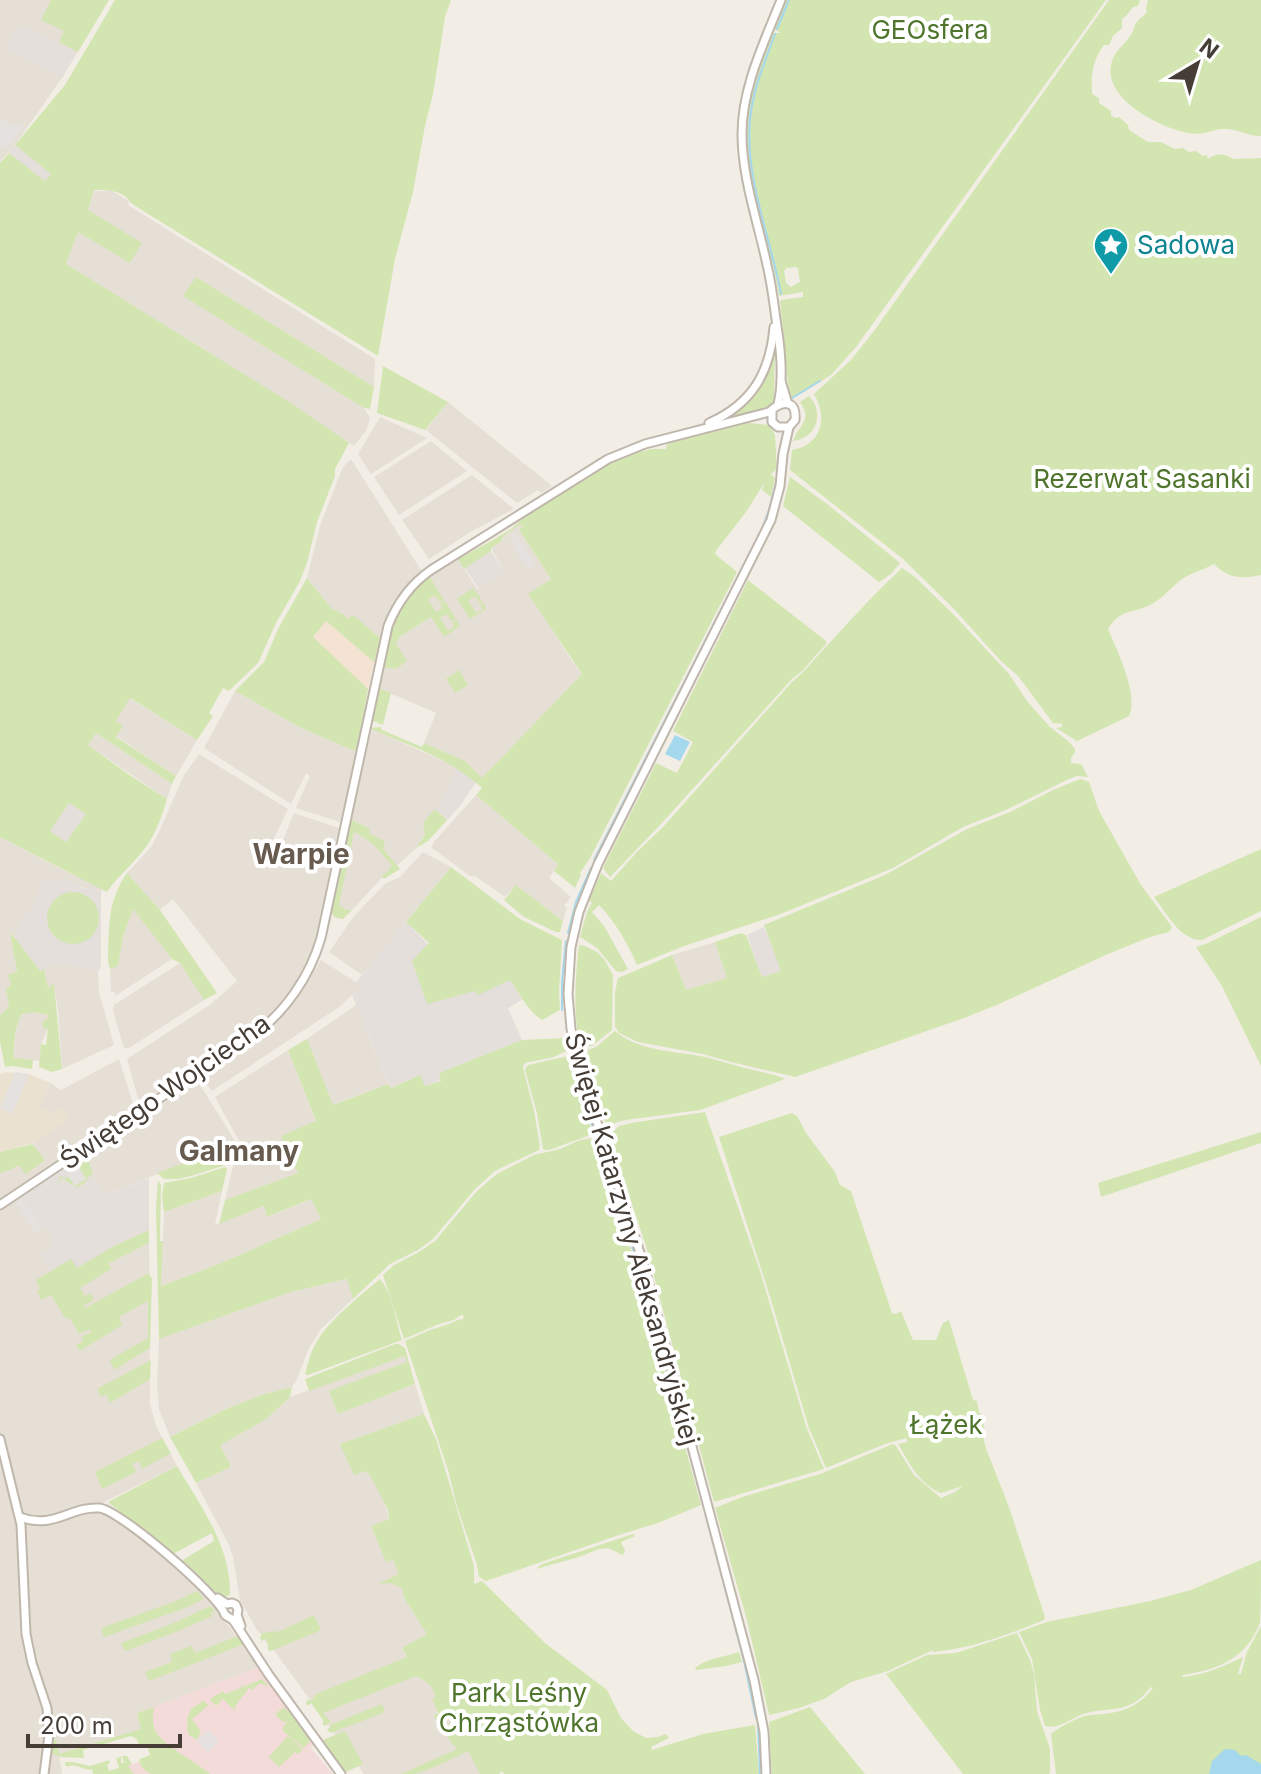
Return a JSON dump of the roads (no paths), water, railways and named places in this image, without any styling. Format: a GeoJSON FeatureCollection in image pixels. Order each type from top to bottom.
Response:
{"type":"FeatureCollection","features":[{"type":"Feature","properties":{"kind":"street"},"geometry":{"type":"LineString","coordinates":[[781,0],[751,79],[742,134],[746,175],[768,269],[780,346],[781,381],[775,407],[775,425],[789,427],[796,416],[788,404],[781,381]]}},
{"type":"Feature","properties":{"kind":"street"},"geometry":{"type":"LineString","coordinates":[[693,432],[734,409],[754,390],[770,355],[775,317]]}},
{"type":"Feature","properties":{"kind":"street"},"geometry":{"type":"LineString","coordinates":[[775,407],[788,404]]}},
{"type":"Feature","properties":{"kind":"street","name":"Świętego Wojciecha"},"geometry":{"type":"LineString","coordinates":[[0,1205],[254,1035],[279,1013],[298,989],[321,938],[389,624],[410,588],[431,570],[598,465],[638,447],[745,419],[775,407]]}},
{"type":"Feature","properties":{"kind":"street","name":"Świętego Wojciecha"},"geometry":{"type":"LineString","coordinates":[[745,419],[758,418],[775,425]]}},
{"type":"Feature","properties":{"kind":"street","name":"Świętej Katarzyny Aleksandryjskiej"},"geometry":{"type":"LineString","coordinates":[[775,425],[783,454]]}},
{"type":"Feature","properties":{"kind":"street","name":"Świętej Katarzyny Aleksandryjskiej"},"geometry":{"type":"LineString","coordinates":[[766,1774],[762,1720],[752,1670],[643,1262],[579,1066],[568,994],[572,938],[590,881],[765,534],[777,499],[789,427]]}},
{"type":"Feature","properties":{"kind":"street"},"geometry":{"type":"LineString","coordinates":[[0,1439],[20,1517],[26,1634],[49,1719],[44,1774]]}},
{"type":"Feature","properties":{"kind":"street"},"geometry":{"type":"LineString","coordinates":[[20,1517],[48,1521],[87,1509],[107,1510],[217,1597],[225,1606],[225,1615],[234,1616]]}},
{"type":"Feature","properties":{"kind":"street"},"geometry":{"type":"LineString","coordinates":[[225,1606],[236,1605],[238,1610],[234,1616]]}},
{"type":"Feature","properties":{"kind":"street"},"geometry":{"type":"LineString","coordinates":[[234,1616],[245,1638],[341,1774]]}},
{"type":"Feature","properties":{"kind":"water"},"geometry":{"type":"Polygon","coordinates":[[[675,735],[690,742],[680,761],[665,754],[675,735]]]}},
{"type":"Feature","properties":{"kind":"water"},"geometry":{"type":"Polygon","coordinates":[[[1225,1749],[1235,1750],[1241,1756],[1246,1755],[1261,1764],[1261,1774],[1209,1774],[1212,1761],[1225,1749]]]}},
{"type":"Feature","properties":{"kind":"waterway"},"geometry":{"type":"LineString","coordinates":[[777,29],[789,0]]}},
{"type":"Feature","properties":{"kind":"waterway"},"geometry":{"type":"LineString","coordinates":[[775,34],[755,91],[749,134],[758,203],[781,294]]}},
{"type":"Feature","properties":{"kind":"waterway"},"geometry":{"type":"LineString","coordinates":[[792,398],[820,381]]}},
{"type":"Feature","properties":{"kind":"waterway"},"geometry":{"type":"LineString","coordinates":[[594,860],[762,529],[777,478]]}},
{"type":"Feature","properties":{"kind":"waterway"},"geometry":{"type":"LineString","coordinates":[[568,933],[576,902],[591,868]]}},
{"type":"Feature","properties":{"kind":"waterway"},"geometry":{"type":"LineString","coordinates":[[562,1010],[566,941]]}},
{"type":"Feature","properties":{"kind":"waterway"},"geometry":{"type":"LineString","coordinates":[[571,1056],[594,1131]]}},
{"type":"Feature","properties":{"kind":"waterway"},"geometry":{"type":"LineString","coordinates":[[597,1139],[640,1271],[703,1504]]}},
{"type":"Feature","properties":{"kind":"waterway"},"geometry":{"type":"LineString","coordinates":[[705,1512],[756,1718]]}},
{"type":"Feature","properties":{"kind":"waterway"},"geometry":{"type":"LineString","coordinates":[[758,1725],[760,1774]]}},
{"type":"Feature","properties":{"kind":"place","name":"Sadowa"},"geometry":{"type":"Point","coordinates":[1111,276]}},
{"type":"Feature","properties":{"kind":"district","name":"Warpie"},"geometry":{"type":"Point","coordinates":[301,854]}},
{"type":"Feature","properties":{"kind":"district","name":"Galmany"},"geometry":{"type":"Point","coordinates":[239,1151]}},
{"type":"Feature","properties":{"kind":"park label","name":"GEOsfera"},"geometry":{"type":"Point","coordinates":[930,30]}},
{"type":"Feature","properties":{"kind":"park label","name":"Rezerwat Sasanki"},"geometry":{"type":"Point","coordinates":[1142,479]}},
{"type":"Feature","properties":{"kind":"park label","name":"Łążek"},"geometry":{"type":"Point","coordinates":[946,1425]}},
{"type":"Feature","properties":{"kind":"park label","name":"Park Leśny Chrząstówka"},"geometry":{"type":"Point","coordinates":[519,1708]}}]}
